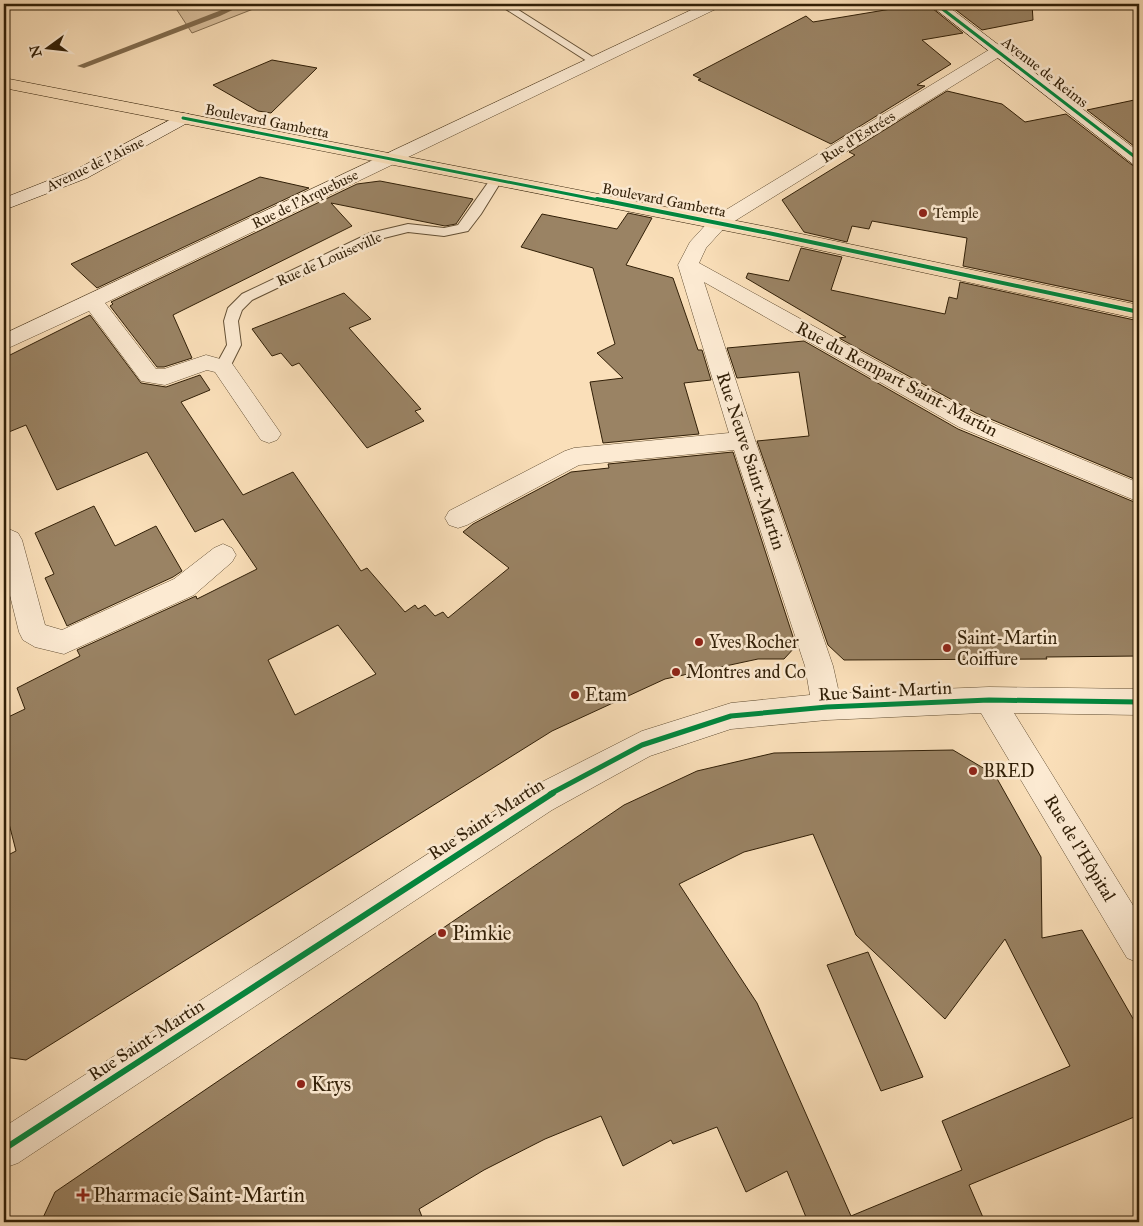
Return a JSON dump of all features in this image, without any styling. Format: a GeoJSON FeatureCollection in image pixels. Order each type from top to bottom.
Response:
{"type":"FeatureCollection","features":[{"type":"Feature","properties":{"kind":"main road","name":"Boulevard Gambetta"},"geometry":{"type":"LineString","coordinates":[[4,83],[718,223],[1139,312]]}},
{"type":"Feature","properties":{"kind":"street","name":"Rue de l'Arquebuse"},"geometry":{"type":"LineString","coordinates":[[4,343],[715,4]]}},
{"type":"Feature","properties":{"kind":"street","name":"Avenue de Reims"},"geometry":{"type":"LineString","coordinates":[[936,4],[1139,160]]}},
{"type":"Feature","properties":{"kind":"street","name":"Rue d'Estrées"},"geometry":{"type":"LineString","coordinates":[[718,223],[998,51]]}},
{"type":"Feature","properties":{"kind":"street","name":"Avenue de l'Aisne"},"geometry":{"type":"LineString","coordinates":[[4,204],[81,174],[183,118]]}},
{"type":"Feature","properties":{"kind":"street"},"geometry":{"type":"LineString","coordinates":[[688,265],[697,246],[718,223]]}},
{"type":"Feature","properties":{"kind":"street","name":"Rue Neuve Saint-Martin"},"geometry":{"type":"LineString","coordinates":[[688,265],[743,440],[819,666],[827,707]]}},
{"type":"Feature","properties":{"kind":"street","name":"Rue du Rempart Saint-Martin"},"geometry":{"type":"LineString","coordinates":[[688,265],[967,421],[1139,493]]}},
{"type":"Feature","properties":{"kind":"street"},"geometry":{"type":"LineString","coordinates":[[92,301],[149,376],[165,377],[206,362],[222,367],[269,434]]}},
{"type":"Feature","properties":{"kind":"street"},"geometry":{"type":"LineString","coordinates":[[458,518],[574,457],[743,440]]}},
{"type":"Feature","properties":{"kind":"street"},"geometry":{"type":"LineString","coordinates":[[4,537],[8,540],[33,632],[45,639],[64,642],[184,587],[223,555]]}},
{"type":"Feature","properties":{"kind":"street","name":"Rue Saint-Martin"},"geometry":{"type":"LineString","coordinates":[[4,1149],[541,799],[642,745],[731,716],[827,707],[989,700],[1139,702]]}},
{"type":"Feature","properties":{"kind":"street","name":"Rue de l'Hôpital"},"geometry":{"type":"LineString","coordinates":[[989,700],[1139,946]]}},
{"type":"Feature","properties":{"kind":"lane"},"geometry":{"type":"LineString","coordinates":[[503,4],[594,61]]}},
{"type":"Feature","properties":{"kind":"lane","name":"Rue de Louiseville"},"geometry":{"type":"LineString","coordinates":[[222,367],[234,345],[231,321],[235,308],[247,297],[375,236],[414,228],[452,232],[464,228],[496,180]]}},
{"type":"Feature","properties":{"kind":"shaded area"},"geometry":{"type":"Polygon","coordinates":[[[173,4],[266,4],[192,33],[173,4]]]}},
{"type":"Feature","properties":{"kind":"building"},"geometry":{"type":"Polygon","coordinates":[[[927,4],[963,33],[922,40],[951,64],[917,85],[925,86],[831,144],[698,80],[701,79],[693,75],[806,16],[813,22],[927,4]]]}},
{"type":"Feature","properties":{"kind":"building"},"geometry":{"type":"Polygon","coordinates":[[[948,4],[1032,4],[1033,20],[982,30],[948,4]]]}},
{"type":"Feature","properties":{"kind":"building"},"geometry":{"type":"Polygon","coordinates":[[[272,60],[317,68],[271,113],[258,111],[213,85],[272,60]]]}},
{"type":"Feature","properties":{"kind":"building"},"geometry":{"type":"Polygon","coordinates":[[[947,91],[1002,104],[1025,122],[1066,114],[1132,165],[1139,167],[1139,303],[963,266],[967,238],[872,221],[869,229],[852,226],[847,242],[804,232],[782,200],[855,155],[849,152],[947,91]]]}},
{"type":"Feature","properties":{"kind":"building"},"geometry":{"type":"Polygon","coordinates":[[[1139,99],[1139,150],[1087,110],[1139,99]]]}},
{"type":"Feature","properties":{"kind":"building"},"geometry":{"type":"Polygon","coordinates":[[[260,177],[309,188],[97,288],[71,264],[260,177]]]}},
{"type":"Feature","properties":{"kind":"building"},"geometry":{"type":"Polygon","coordinates":[[[380,181],[473,199],[456,224],[445,226],[331,203],[352,226],[173,315],[192,358],[164,367],[157,367],[110,306],[113,304],[111,302],[357,184],[380,181]]]}},
{"type":"Feature","properties":{"kind":"building"},"geometry":{"type":"Polygon","coordinates":[[[628,213],[652,218],[626,265],[673,278],[698,350],[702,350],[711,380],[684,383],[699,434],[603,443],[590,382],[623,378],[597,353],[615,344],[593,268],[521,247],[542,214],[617,229],[628,213]]]}},
{"type":"Feature","properties":{"kind":"building"},"geometry":{"type":"Polygon","coordinates":[[[801,248],[842,257],[831,290],[945,314],[949,297],[957,299],[960,282],[1139,321],[1139,481],[976,413],[839,338],[846,337],[746,278],[748,273],[789,281],[801,248]]]}},
{"type":"Feature","properties":{"kind":"building"},"geometry":{"type":"Polygon","coordinates":[[[344,293],[371,319],[349,328],[421,409],[415,411],[424,421],[367,448],[299,363],[292,366],[281,353],[272,356],[252,329],[344,293]]]}},
{"type":"Feature","properties":{"kind":"building"},"geometry":{"type":"Polygon","coordinates":[[[90,315],[141,383],[166,387],[200,375],[210,390],[181,402],[243,495],[293,472],[361,571],[367,568],[405,612],[415,605],[418,609],[425,605],[435,616],[443,612],[448,618],[509,568],[463,532],[473,524],[571,472],[609,468],[608,464],[733,452],[796,646],[784,659],[758,659],[665,679],[552,731],[26,1060],[4,1057],[4,857],[16,851],[4,804],[4,719],[25,709],[17,688],[80,656],[77,650],[196,596],[197,599],[257,569],[223,519],[195,532],[147,452],[57,490],[26,425],[4,434],[4,358],[90,315]],[[338,625],[268,660],[295,715],[376,674],[338,625]]]}},
{"type":"Feature","properties":{"kind":"building"},"geometry":{"type":"Polygon","coordinates":[[[804,341],[958,429],[1139,504],[1139,656],[1046,657],[1047,659],[844,660],[828,645],[757,441],[809,436],[799,372],[737,378],[727,348],[804,341]]]}},
{"type":"Feature","properties":{"kind":"building"},"geometry":{"type":"Polygon","coordinates":[[[94,506],[115,546],[156,526],[182,571],[173,577],[67,626],[45,578],[54,574],[35,533],[94,506]]]}},
{"type":"Feature","properties":{"kind":"building"},"geometry":{"type":"Polygon","coordinates":[[[953,750],[995,775],[1041,857],[1042,938],[1082,930],[1139,1029],[1139,1115],[969,1185],[985,1222],[808,1222],[787,1171],[746,1192],[717,1127],[673,1144],[671,1140],[623,1166],[601,1116],[545,1139],[484,1170],[419,1209],[424,1222],[41,1222],[55,1192],[624,805],[697,771],[774,753],[953,750]],[[813,834],[744,852],[679,884],[757,1003],[851,1216],[962,1170],[942,1121],[1070,1066],[1005,939],[945,1019],[856,935],[813,834]]]}},
{"type":"Feature","properties":{"kind":"building"},"geometry":{"type":"Polygon","coordinates":[[[868,952],[923,1077],[881,1091],[827,965],[868,952]]]}},
{"type":"Feature","properties":{"kind":"waterway"},"geometry":{"type":"LineString","coordinates":[[81,66],[218,15],[242,4]]}},
{"type":"Feature","properties":{"kind":"cycle path"},"geometry":{"type":"LineString","coordinates":[[936,4],[1139,160]]}},
{"type":"Feature","properties":{"kind":"cycle path"},"geometry":{"type":"LineString","coordinates":[[183,118],[773,234],[1139,312]]}},
{"type":"Feature","properties":{"kind":"cycle path"},"geometry":{"type":"LineString","coordinates":[[4,1149],[541,799],[642,745],[731,716],[827,707],[989,700],[1139,702]]}},
{"type":"Feature","properties":{"kind":"place","name":"Temple"},"geometry":{"type":"Point","coordinates":[923,213]}},
{"type":"Feature","properties":{"kind":"place","name":"Yves Rocher"},"geometry":{"type":"Point","coordinates":[699,642]}},
{"type":"Feature","properties":{"kind":"place","name":"Saint-Martin Coiffure"},"geometry":{"type":"Point","coordinates":[947,648]}},
{"type":"Feature","properties":{"kind":"place","name":"Montres and Co"},"geometry":{"type":"Point","coordinates":[676,672]}},
{"type":"Feature","properties":{"kind":"place","name":"Etam"},"geometry":{"type":"Point","coordinates":[575,695]}},
{"type":"Feature","properties":{"kind":"place","name":"BRED"},"geometry":{"type":"Point","coordinates":[973,771]}},
{"type":"Feature","properties":{"kind":"place","name":"Pimkie"},"geometry":{"type":"Point","coordinates":[442,933]}},
{"type":"Feature","properties":{"kind":"place","name":"Krys"},"geometry":{"type":"Point","coordinates":[301,1084]}},
{"type":"Feature","properties":{"kind":"place","name":"Pharmacie Saint-Martin"},"geometry":{"type":"Point","coordinates":[83,1195]}}]}
